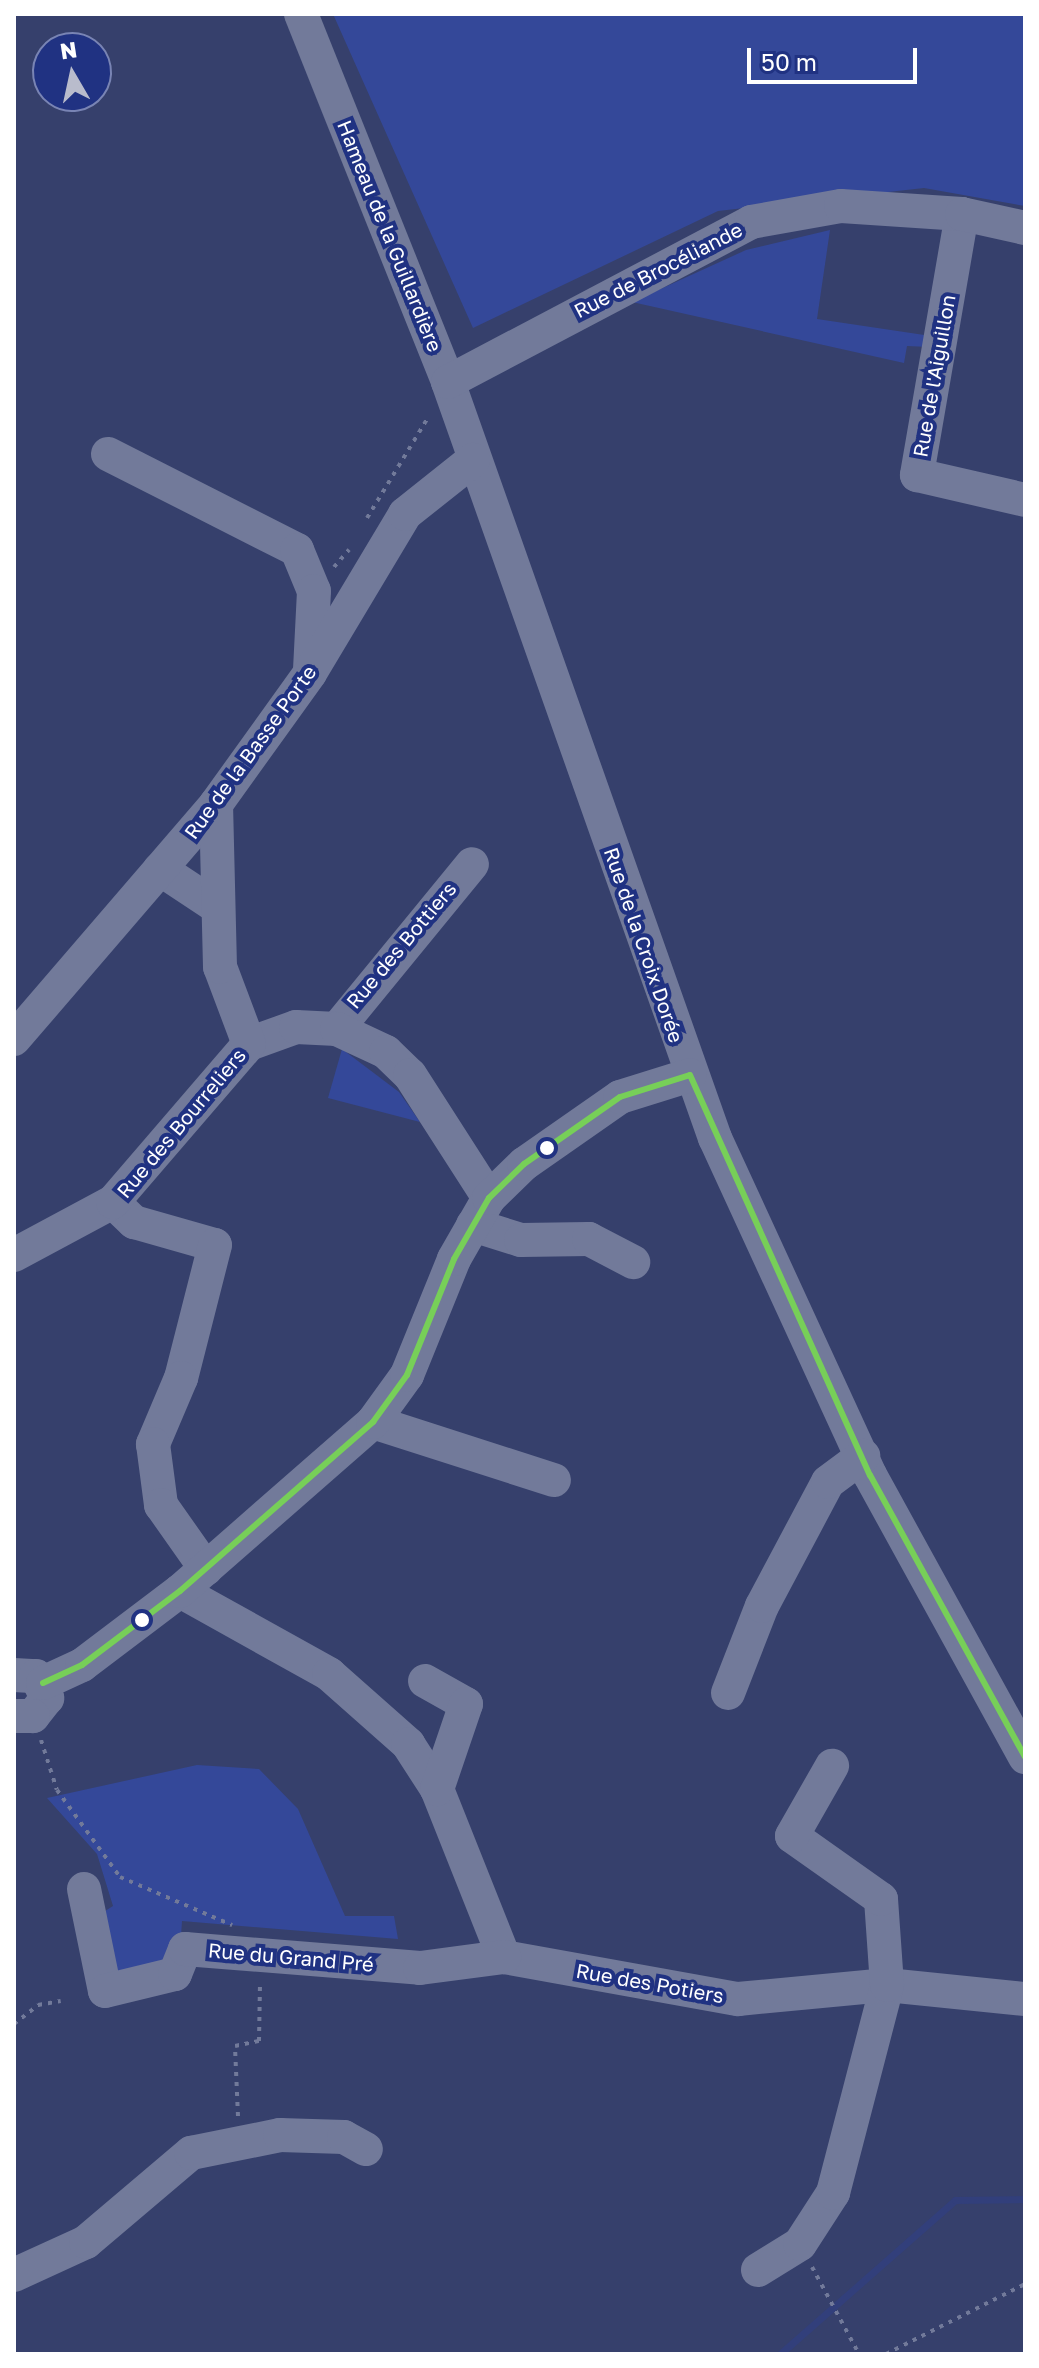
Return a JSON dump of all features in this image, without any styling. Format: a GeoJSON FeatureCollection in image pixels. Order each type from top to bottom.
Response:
{"type":"FeatureCollection","features":[{"type":"Feature","properties":{"kind":"street","name":"Hameau de la Guillardière"},"geometry":{"type":"LineString","coordinates":[[301,14],[450,387],[473,460]]}},
{"type":"Feature","properties":{"kind":"street","name":"Rue de Brocéliande"},"geometry":{"type":"LineString","coordinates":[[450,387],[751,222],[841,206],[962,214],[1025,228]]}},
{"type":"Feature","properties":{"kind":"street","name":"Rue de l'Aiguillon"},"geometry":{"type":"LineString","coordinates":[[962,214],[917,475],[1025,500]]}},
{"type":"Feature","properties":{"kind":"street"},"geometry":{"type":"LineString","coordinates":[[108,454],[297,550],[314,591],[310,673]]}},
{"type":"Feature","properties":{"kind":"street","name":"Rue de la Basse Porte"},"geometry":{"type":"LineString","coordinates":[[14,1039],[216,804],[310,673],[405,514],[473,460]]}},
{"type":"Feature","properties":{"kind":"street","name":"Rue de la Croix Dorée"},"geometry":{"type":"LineString","coordinates":[[473,460],[690,1075],[863,1456],[1025,1757]]}},
{"type":"Feature","properties":{"kind":"street","name":"Rue des Bourreliers"},"geometry":{"type":"LineString","coordinates":[[14,1255],[75,1228],[113,1202],[249,1044],[220,967],[216,906],[216,804]]}},
{"type":"Feature","properties":{"kind":"street","name":"Rue des Bottiers"},"geometry":{"type":"LineString","coordinates":[[337,1029],[472,864]]}},
{"type":"Feature","properties":{"kind":"street"},"geometry":{"type":"LineString","coordinates":[[160,869],[216,906]]}},
{"type":"Feature","properties":{"kind":"street"},"geometry":{"type":"LineString","coordinates":[[249,1044],[296,1027],[337,1029],[386,1052],[410,1075],[481,1212],[521,1240],[589,1239],[633,1262]]}},
{"type":"Feature","properties":{"kind":"street"},"geometry":{"type":"LineString","coordinates":[[24,1716],[47,1698],[29,1679],[82,1665],[180,1591],[373,1422],[407,1375],[481,1212],[569,1128],[620,1097],[690,1075]]}},
{"type":"Feature","properties":{"kind":"street"},"geometry":{"type":"LineString","coordinates":[[113,1202],[134,1222],[215,1245],[181,1378],[153,1444],[161,1505],[206,1569]]}},
{"type":"Feature","properties":{"kind":"street"},"geometry":{"type":"LineString","coordinates":[[373,1422],[554,1480]]}},
{"type":"Feature","properties":{"kind":"street"},"geometry":{"type":"LineString","coordinates":[[728,1693],[762,1606],[822,1493],[863,1456]]}},
{"type":"Feature","properties":{"kind":"street"},"geometry":{"type":"LineString","coordinates":[[180,1591],[329,1674],[408,1744],[437,1789],[504,1957]]}},
{"type":"Feature","properties":{"kind":"street"},"geometry":{"type":"LineString","coordinates":[[425,1681],[466,1704],[437,1789]]}},
{"type":"Feature","properties":{"kind":"street"},"geometry":{"type":"LineString","coordinates":[[758,2270],[800,2244],[833,2193],[887,1985],[881,1899],[792,1836],[832,1766]]}},
{"type":"Feature","properties":{"kind":"street","name":"Rue du Grand Pré"},"geometry":{"type":"LineString","coordinates":[[84,1889],[105,1991],[175,1974],[185,1949],[420,1968],[504,1957]]}},
{"type":"Feature","properties":{"kind":"street","name":"Rue des Potiers"},"geometry":{"type":"LineString","coordinates":[[504,1957],[738,1999],[887,1985],[1025,1999]]}},
{"type":"Feature","properties":{"kind":"street"},"geometry":{"type":"LineString","coordinates":[[14,2275],[86,2242],[191,2153],[239,2142],[344,2137],[366,2149]]}},
{"type":"Feature","properties":{"kind":"path"},"geometry":{"type":"LineString","coordinates":[[364,523],[442,395],[450,387]]}},
{"type":"Feature","properties":{"kind":"path"},"geometry":{"type":"LineString","coordinates":[[314,591],[357,536]]}},
{"type":"Feature","properties":{"kind":"path"},"geometry":{"type":"LineString","coordinates":[[24,1716],[57,1790],[120,1877],[231,1922],[249,1952],[259,2041],[235,2046],[239,2142]]}},
{"type":"Feature","properties":{"kind":"path"},"geometry":{"type":"LineString","coordinates":[[14,2024],[38,2005],[61,2001]]}},
{"type":"Feature","properties":{"kind":"path"},"geometry":{"type":"LineString","coordinates":[[886,2354],[1025,2284]]}},
{"type":"Feature","properties":{"kind":"path"},"geometry":{"type":"LineString","coordinates":[[822,2287],[846,2323],[859,2354]]}},
{"type":"Feature","properties":{"kind":"shaded area"},"geometry":{"type":"Polygon","coordinates":[[[333,14],[1025,14],[1025,206],[924,188],[718,211],[473,328],[333,14]]]}},
{"type":"Feature","properties":{"kind":"shaded area"},"geometry":{"type":"Polygon","coordinates":[[[830,230],[817,319],[931,336],[929,347],[907,346],[904,363],[632,302],[746,250],[830,230]]]}},
{"type":"Feature","properties":{"kind":"shaded area"},"geometry":{"type":"Polygon","coordinates":[[[342,1049],[399,1092],[420,1122],[328,1098],[342,1049]]]}},
{"type":"Feature","properties":{"kind":"shaded area"},"geometry":{"type":"Polygon","coordinates":[[[197,1765],[259,1769],[298,1809],[345,1916],[394,1916],[398,1939],[182,1921],[180,1952],[119,1979],[102,1913],[113,1906],[97,1854],[47,1798],[197,1765]]]}},
{"type":"Feature","properties":{"kind":"waterway"},"geometry":{"type":"LineString","coordinates":[[780,2354],[955,2200],[1025,2199]]}},
{"type":"Feature","properties":{"kind":"transit line"},"geometry":{"type":"LineString","coordinates":[[690,1075],[870,1475],[1025,1757]]}},
{"type":"Feature","properties":{"kind":"transit line"},"geometry":{"type":"LineString","coordinates":[[43,1683],[82,1665],[180,1591],[373,1422],[407,1375],[454,1259],[489,1198],[524,1164],[620,1097],[690,1075]]}}]}
